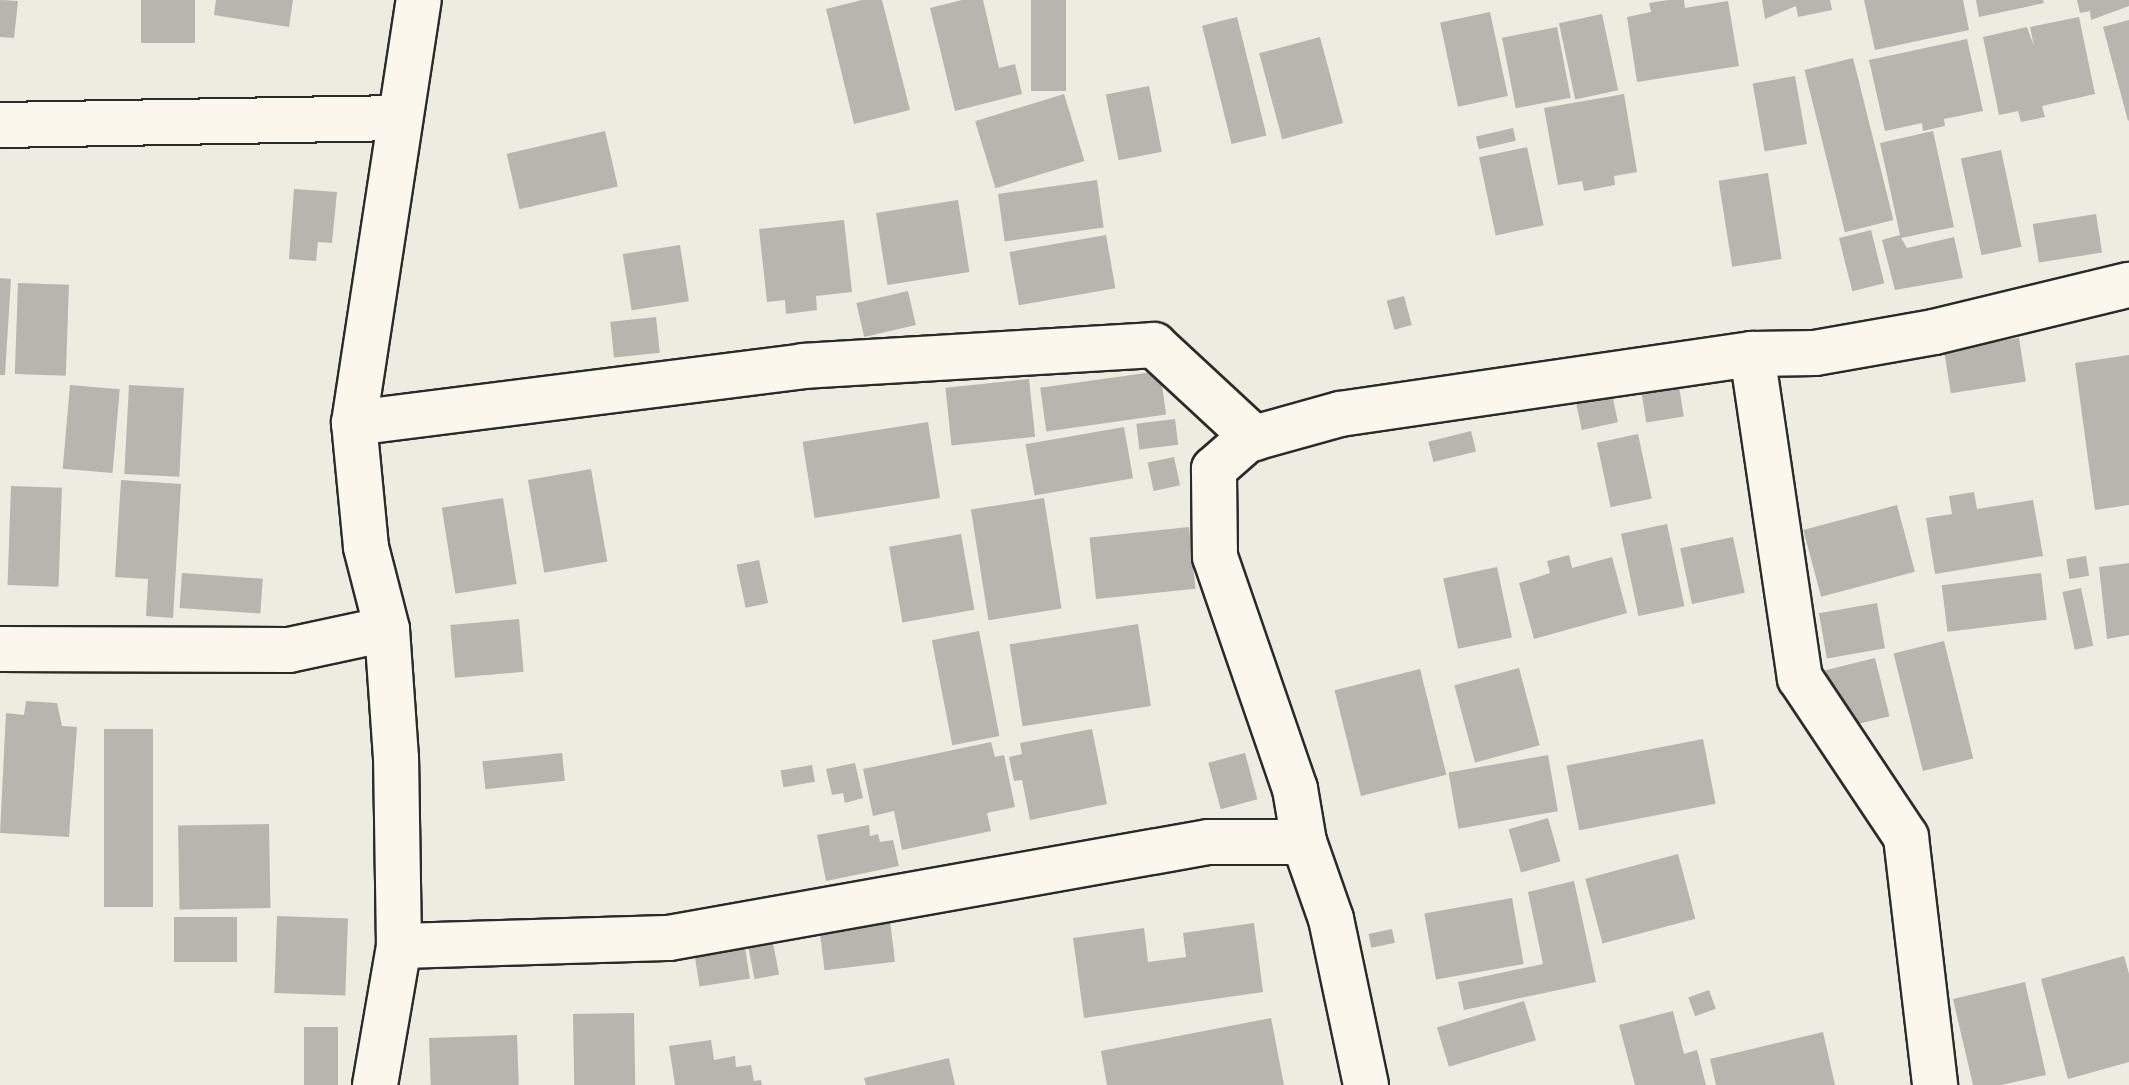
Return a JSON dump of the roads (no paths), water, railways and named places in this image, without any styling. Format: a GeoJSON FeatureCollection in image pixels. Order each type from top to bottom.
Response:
{"type":"FeatureCollection","features":[{"type":"Feature","properties":{"kind":"street"},"geometry":{"type":"LineString","coordinates":[[375,1085],[399,946],[396,758],[387,629],[366,547],[354,423],[419,0]]}},
{"type":"Feature","properties":{"kind":"street"},"geometry":{"type":"LineString","coordinates":[[0,125],[399,118]]}},
{"type":"Feature","properties":{"kind":"street"},"geometry":{"type":"LineString","coordinates":[[1366,1085],[1331,919],[1304,842],[1295,789],[1215,557],[1214,469],[1254,438],[1340,414],[1752,354],[1815,353],[1919,335],[2129,285]]}},
{"type":"Feature","properties":{"kind":"street"},"geometry":{"type":"LineString","coordinates":[[354,423],[803,366],[1154,345],[1254,438]]}},
{"type":"Feature","properties":{"kind":"street"},"geometry":{"type":"LineString","coordinates":[[1752,354],[1800,678],[1906,837],[1935,1085]]}},
{"type":"Feature","properties":{"kind":"street"},"geometry":{"type":"LineString","coordinates":[[0,649],[289,650],[387,629]]}},
{"type":"Feature","properties":{"kind":"street"},"geometry":{"type":"LineString","coordinates":[[399,946],[669,938],[1208,842],[1304,842]]}}]}
